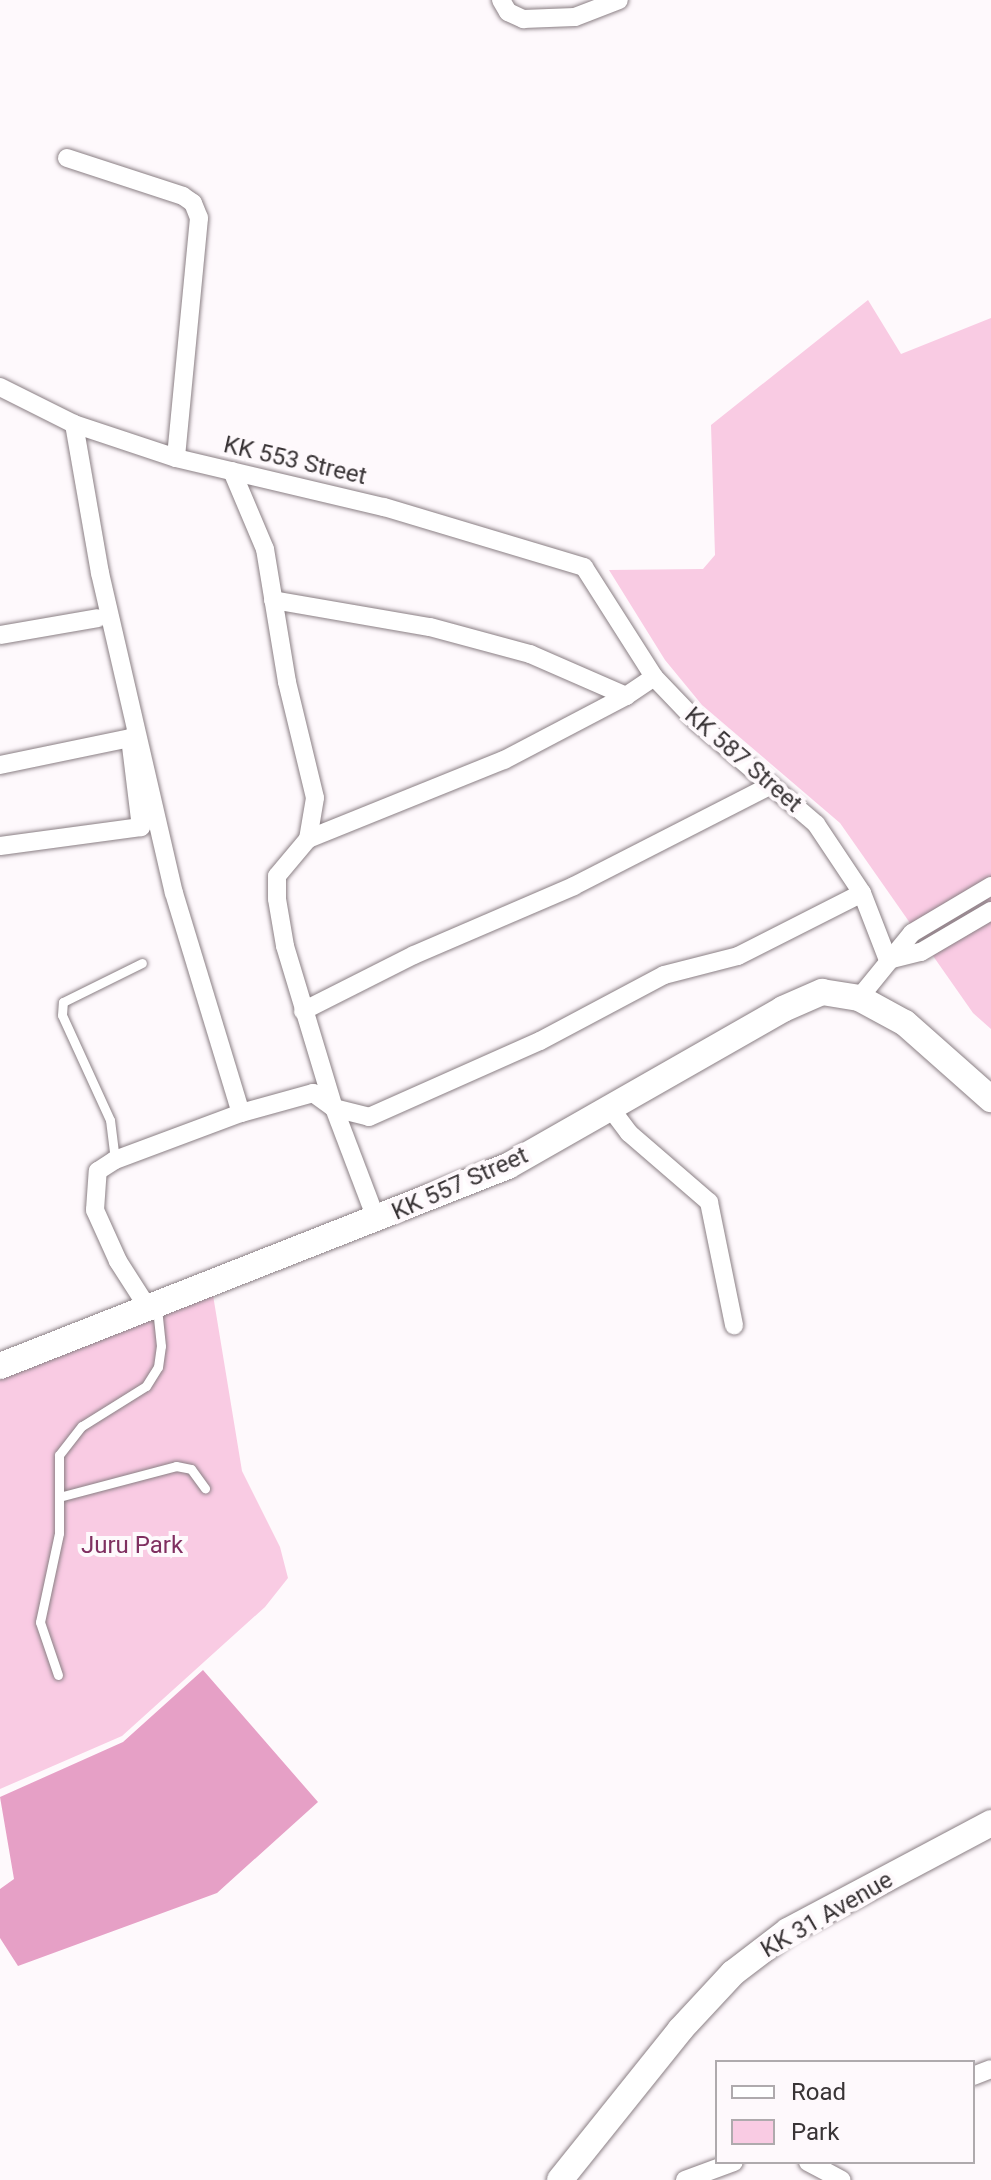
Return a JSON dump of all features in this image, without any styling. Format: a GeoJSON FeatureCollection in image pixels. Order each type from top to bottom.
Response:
{"type":"FeatureCollection","features":[{"type":"Feature","properties":{"kind":"street"},"geometry":{"type":"LineString","coordinates":[[501,0],[508,12],[523,19],[575,17],[619,0]]}},
{"type":"Feature","properties":{"kind":"street"},"geometry":{"type":"LineString","coordinates":[[67,158],[183,196],[193,203],[199,218],[176,458]]}},
{"type":"Feature","properties":{"kind":"street","name":"KK 553 Street"},"geometry":{"type":"LineString","coordinates":[[0,387],[74,424],[176,458],[384,507],[584,567]]}},
{"type":"Feature","properties":{"kind":"street"},"geometry":{"type":"LineString","coordinates":[[74,424],[100,573],[174,893],[241,1113]]}},
{"type":"Feature","properties":{"kind":"street"},"geometry":{"type":"LineString","coordinates":[[232,471],[265,549],[315,798],[308,839]]}},
{"type":"Feature","properties":{"kind":"street","name":"KK 587 Street"},"geometry":{"type":"LineString","coordinates":[[584,567],[654,677],[697,722],[816,824],[862,893],[888,960]]}},
{"type":"Feature","properties":{"kind":"street"},"geometry":{"type":"LineString","coordinates":[[273,600],[430,627],[530,654],[626,696]]}},
{"type":"Feature","properties":{"kind":"street"},"geometry":{"type":"LineString","coordinates":[[0,635],[98,618]]}},
{"type":"Feature","properties":{"kind":"street"},"geometry":{"type":"LineString","coordinates":[[377,1221],[334,1108],[303,1011],[285,946],[277,876],[308,839],[504,760],[626,696],[654,677]]}},
{"type":"Feature","properties":{"kind":"street"},"geometry":{"type":"LineString","coordinates":[[0,765],[130,738],[141,827],[0,846]]}},
{"type":"Feature","properties":{"kind":"street"},"geometry":{"type":"LineString","coordinates":[[303,1011],[414,955],[574,886],[771,785]]}},
{"type":"Feature","properties":{"kind":"street"},"geometry":{"type":"LineString","coordinates":[[991,886],[912,933],[859,998],[905,1023],[991,1099]]}},
{"type":"Feature","properties":{"kind":"street"},"geometry":{"type":"LineString","coordinates":[[152,1306],[118,1261],[95,1210],[98,1171],[115,1160],[241,1113],[313,1093],[334,1108],[369,1117],[540,1041],[664,975],[738,956],[862,893]]}},
{"type":"Feature","properties":{"kind":"street"},"geometry":{"type":"LineString","coordinates":[[888,960],[921,952],[991,911]]}},
{"type":"Feature","properties":{"kind":"street","name":"KK 557 Street"},"geometry":{"type":"LineString","coordinates":[[0,1366],[377,1221],[508,1166],[783,1009],[822,992],[859,998]]}},
{"type":"Feature","properties":{"kind":"street"},"geometry":{"type":"LineString","coordinates":[[611,1109],[629,1133],[709,1202],[734,1325]]}},
{"type":"Feature","properties":{"kind":"street","name":"KK 31 Avenue"},"geometry":{"type":"LineString","coordinates":[[560,2180],[680,2030],[733,1973],[788,1931],[991,1823]]}},
{"type":"Feature","properties":{"kind":"street"},"geometry":{"type":"LineString","coordinates":[[685,2180],[729,2164]]}},
{"type":"Feature","properties":{"kind":"street"},"geometry":{"type":"LineString","coordinates":[[812,2164],[842,2180]]}},
{"type":"Feature","properties":{"kind":"lane"},"geometry":{"type":"LineString","coordinates":[[115,1160],[110,1120],[62,1015],[63,1002],[142,963]]}},
{"type":"Feature","properties":{"kind":"lane"},"geometry":{"type":"LineString","coordinates":[[58,1675],[40,1622],[59,1533],[59,1455],[69,1439],[146,1386],[158,1367],[152,1306]]}},
{"type":"Feature","properties":{"kind":"lane"},"geometry":{"type":"LineString","coordinates":[[59,1497],[176,1466],[191,1469],[205,1488]]}},
{"type":"Feature","properties":{"kind":"green space"},"geometry":{"type":"Polygon","coordinates":[[[868,300],[901,354],[991,318],[991,1029],[973,1013],[840,823],[702,705],[665,660],[609,570],[703,569],[715,555],[711,425],[868,300]]]}},
{"type":"Feature","properties":{"kind":"green space","name":"Juru Park"},"geometry":{"type":"Polygon","coordinates":[[[213,1295],[242,1471],[280,1547],[288,1578],[265,1607],[122,1736],[0,1789],[0,1371],[213,1295]]]}},
{"type":"Feature","properties":{"kind":"shaded area"},"geometry":{"type":"Polygon","coordinates":[[[203,1670],[318,1802],[217,1893],[18,1966],[0,1938],[0,1889],[14,1879],[0,1797],[123,1742],[203,1670]]]}}]}
